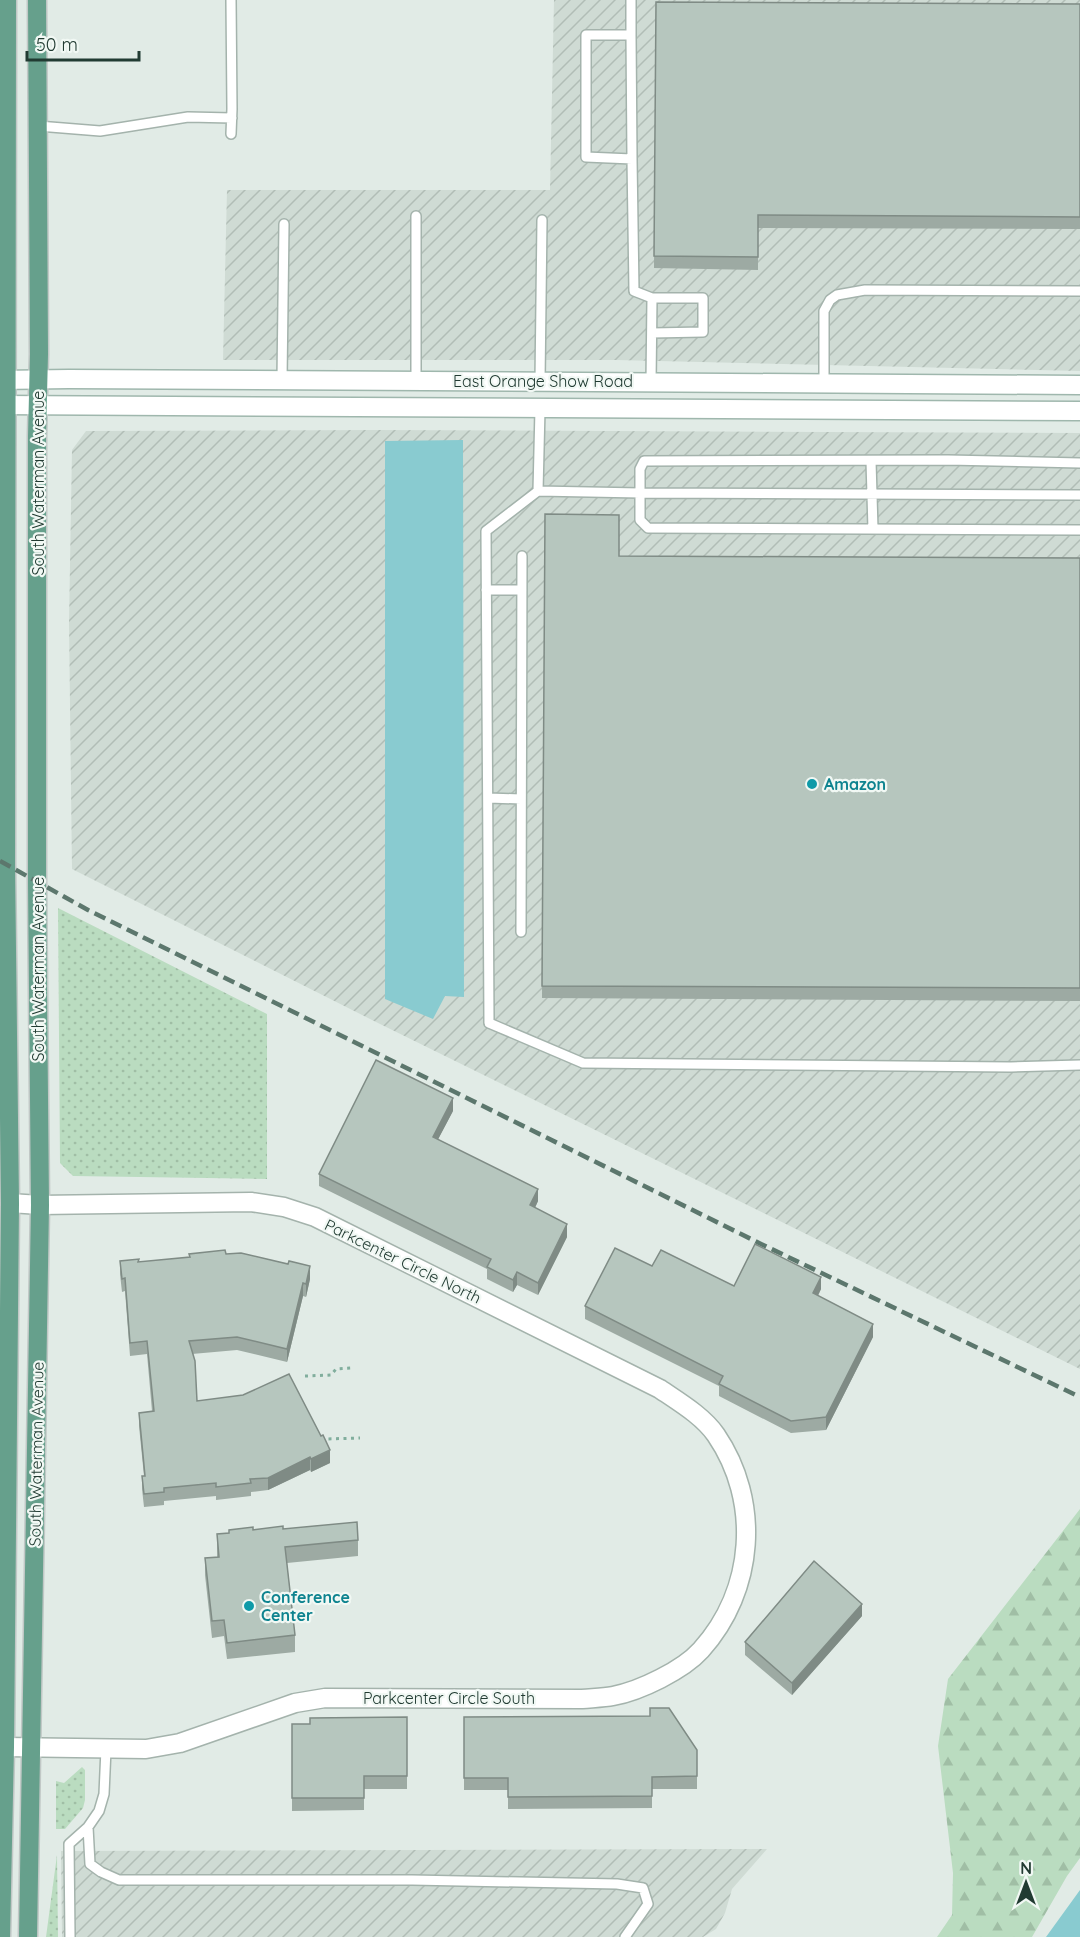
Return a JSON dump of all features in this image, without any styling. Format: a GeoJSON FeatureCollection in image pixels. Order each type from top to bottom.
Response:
{"type":"FeatureCollection","features":[{"type":"Feature","properties":{"kind":"main road","name":"South Waterman Avenue"},"geometry":{"type":"LineString","coordinates":[[1,1937],[5,1202],[3,241],[7,0]]}},
{"type":"Feature","properties":{"kind":"main road","name":"South Waterman Avenue"},"geometry":{"type":"LineString","coordinates":[[28,1937],[40,1204],[37,883],[39,379],[37,0]]}},
{"type":"Feature","properties":{"kind":"main road","name":"East Orange Show Road"},"geometry":{"type":"LineString","coordinates":[[3,380],[1080,384]]}},
{"type":"Feature","properties":{"kind":"main road"},"geometry":{"type":"LineString","coordinates":[[540,381],[540,409]]}},
{"type":"Feature","properties":{"kind":"main road","name":"East Orange Show Road"},"geometry":{"type":"LineString","coordinates":[[3,405],[1080,411]]}},
{"type":"Feature","properties":{"kind":"main road","name":"Parkcenter Circle North"},"geometry":{"type":"LineString","coordinates":[[5,1202],[40,1204],[251,1202],[284,1207],[315,1217],[660,1389],[693,1412],[715,1434],[737,1475]]}},
{"type":"Feature","properties":{"kind":"main road","name":"Parkcenter Circle South"},"geometry":{"type":"LineString","coordinates":[[3,1747],[146,1749],[180,1743],[295,1703],[325,1698],[582,1699],[613,1696],[644,1687],[676,1669],[700,1651],[723,1620],[738,1587],[745,1557],[746,1519],[737,1475]]}},
{"type":"Feature","properties":{"kind":"lane"},"geometry":{"type":"LineString","coordinates":[[231,0],[231,134]]}},
{"type":"Feature","properties":{"kind":"lane"},"geometry":{"type":"LineString","coordinates":[[631,0],[634,291],[652,298],[702,298],[702,332],[652,333]]}},
{"type":"Feature","properties":{"kind":"lane"},"geometry":{"type":"LineString","coordinates":[[631,35],[586,35],[586,157],[632,159]]}},
{"type":"Feature","properties":{"kind":"lane"},"geometry":{"type":"LineString","coordinates":[[38,126],[100,131],[188,117],[232,118]]}},
{"type":"Feature","properties":{"kind":"lane"},"geometry":{"type":"LineString","coordinates":[[416,216],[416,381]]}},
{"type":"Feature","properties":{"kind":"lane"},"geometry":{"type":"LineString","coordinates":[[540,381],[542,220]]}},
{"type":"Feature","properties":{"kind":"lane"},"geometry":{"type":"LineString","coordinates":[[282,380],[284,224]]}},
{"type":"Feature","properties":{"kind":"lane"},"geometry":{"type":"LineString","coordinates":[[824,383],[824,311],[830,300],[837,295],[865,290],[1080,291]]}},
{"type":"Feature","properties":{"kind":"lane"},"geometry":{"type":"LineString","coordinates":[[651,382],[652,298]]}},
{"type":"Feature","properties":{"kind":"lane"},"geometry":{"type":"LineString","coordinates":[[538,491],[540,409]]}},
{"type":"Feature","properties":{"kind":"lane"},"geometry":{"type":"LineString","coordinates":[[871,460],[873,529]]}},
{"type":"Feature","properties":{"kind":"lane"},"geometry":{"type":"LineString","coordinates":[[1080,463],[948,460],[644,461],[640,469],[640,520],[648,528],[1080,530]]}},
{"type":"Feature","properties":{"kind":"lane"},"geometry":{"type":"LineString","coordinates":[[1080,495],[538,491],[486,531],[489,1023],[583,1064],[1011,1067],[1080,1065]]}},
{"type":"Feature","properties":{"kind":"lane"},"geometry":{"type":"LineString","coordinates":[[521,932],[522,556]]}},
{"type":"Feature","properties":{"kind":"lane"},"geometry":{"type":"LineString","coordinates":[[486,590],[522,590]]}},
{"type":"Feature","properties":{"kind":"lane"},"geometry":{"type":"LineString","coordinates":[[488,798],[521,799]]}},
{"type":"Feature","properties":{"kind":"lane"},"geometry":{"type":"LineString","coordinates":[[70,1937],[69,1844],[88,1827],[99,1811],[104,1794],[106,1749]]}},
{"type":"Feature","properties":{"kind":"lane"},"geometry":{"type":"LineString","coordinates":[[88,1827],[90,1864],[119,1880],[412,1880],[618,1884],[643,1888],[648,1904],[625,1937]]}},
{"type":"Feature","properties":{"kind":"path"},"geometry":{"type":"LineString","coordinates":[[305,1376],[331,1374],[336,1369],[352,1368]]}},
{"type":"Feature","properties":{"kind":"path"},"geometry":{"type":"LineString","coordinates":[[318,1444],[326,1439],[360,1437]]}},
{"type":"Feature","properties":{"kind":"shaded area"},"geometry":{"type":"Polygon","coordinates":[[[554,0],[1080,0],[1080,371],[616,360],[223,360],[227,190],[550,190],[554,0]]]}},
{"type":"Feature","properties":{"kind":"shaded area"},"geometry":{"type":"Polygon","coordinates":[[[86,431],[1080,433],[1080,1369],[376,1022],[72,869],[69,623],[72,450],[86,431]]]}},
{"type":"Feature","properties":{"kind":"shaded area"},"geometry":{"type":"Polygon","coordinates":[[[767,1849],[732,1889],[725,1913],[716,1929],[703,1937],[62,1937],[61,1851],[767,1849]]]}},
{"type":"Feature","properties":{"kind":"green space"},"geometry":{"type":"Polygon","coordinates":[[[58,908],[267,1014],[267,1179],[73,1176],[60,1163],[58,908]]]}},
{"type":"Feature","properties":{"kind":"green space"},"geometry":{"type":"Polygon","coordinates":[[[1080,1509],[1080,1858],[1032,1937],[937,1937],[952,1915],[953,1873],[938,1746],[948,1679],[1080,1509]]]}},
{"type":"Feature","properties":{"kind":"green space"},"geometry":{"type":"Polygon","coordinates":[[[82,1767],[85,1770],[83,1808],[65,1829],[56,1829],[56,1781],[64,1783],[82,1767]]]}},
{"type":"Feature","properties":{"kind":"green space"},"geometry":{"type":"Polygon","coordinates":[[[57,1855],[58,1937],[46,1937],[57,1855]]]}},
{"type":"Feature","properties":{"kind":"water"},"geometry":{"type":"Polygon","coordinates":[[[463,440],[464,997],[445,996],[433,1019],[385,999],[385,441],[463,440]]]}},
{"type":"Feature","properties":{"kind":"water"},"geometry":{"type":"Polygon","coordinates":[[[1080,1890],[1080,1937],[1046,1937],[1080,1890]]]}},
{"type":"Feature","properties":{"kind":"building"},"geometry":{"type":"Polygon","coordinates":[[[656,2],[1080,4],[1080,217],[758,215],[758,257],[654,256],[656,2]]]}},
{"type":"Feature","properties":{"kind":"building","name":"Amazon"},"geometry":{"type":"Polygon","coordinates":[[[545,514],[619,515],[619,556],[1080,558],[1080,988],[542,986],[545,514]]]}},
{"type":"Feature","properties":{"kind":"building"},"geometry":{"type":"Polygon","coordinates":[[[376,1060],[453,1098],[433,1137],[538,1189],[530,1205],[567,1224],[538,1283],[517,1272],[513,1280],[487,1267],[491,1259],[319,1174],[376,1060]]]}},
{"type":"Feature","properties":{"kind":"building"},"geometry":{"type":"Polygon","coordinates":[[[755,1244],[821,1277],[813,1293],[873,1324],[826,1417],[791,1421],[719,1384],[723,1376],[585,1306],[615,1248],[652,1266],[661,1250],[734,1286],[755,1244]]]}},
{"type":"Feature","properties":{"kind":"building"},"geometry":{"type":"Polygon","coordinates":[[[225,1250],[226,1254],[241,1253],[288,1264],[289,1261],[310,1266],[306,1284],[303,1283],[287,1349],[237,1337],[189,1341],[195,1361],[197,1401],[243,1395],[289,1374],[330,1450],[311,1459],[310,1457],[268,1478],[250,1479],[251,1483],[216,1487],[216,1483],[164,1488],[164,1492],[144,1494],[142,1476],[145,1476],[139,1413],[154,1411],[147,1341],[130,1343],[125,1278],[122,1279],[120,1261],[139,1259],[138,1262],[190,1257],[189,1254],[225,1250]]]}},
{"type":"Feature","properties":{"kind":"building","name":"Conference Center"},"geometry":{"type":"Polygon","coordinates":[[[357,1522],[358,1540],[285,1547],[295,1635],[227,1643],[224,1620],[212,1621],[205,1558],[219,1557],[217,1534],[253,1527],[253,1530],[283,1526],[283,1529],[357,1522]]]}},
{"type":"Feature","properties":{"kind":"building"},"geometry":{"type":"Polygon","coordinates":[[[814,1561],[862,1604],[792,1683],[745,1642],[814,1561]]]}},
{"type":"Feature","properties":{"kind":"building"},"geometry":{"type":"Polygon","coordinates":[[[650,1708],[669,1708],[697,1750],[697,1776],[652,1777],[652,1796],[508,1797],[508,1778],[464,1778],[464,1717],[650,1716],[650,1708]]]}},
{"type":"Feature","properties":{"kind":"building"},"geometry":{"type":"Polygon","coordinates":[[[407,1717],[407,1776],[364,1776],[364,1798],[292,1798],[292,1724],[310,1724],[310,1718],[407,1717]]]}},
{"type":"Feature","properties":{"kind":"railway"},"geometry":{"type":"LineString","coordinates":[[0,861],[88,910],[759,1243],[1080,1397]]}},
{"type":"Feature","properties":{"kind":"place","name":"Amazon"},"geometry":{"type":"Point","coordinates":[812,784]}},
{"type":"Feature","properties":{"kind":"place","name":"Conference Center"},"geometry":{"type":"Point","coordinates":[249,1606]}}]}
